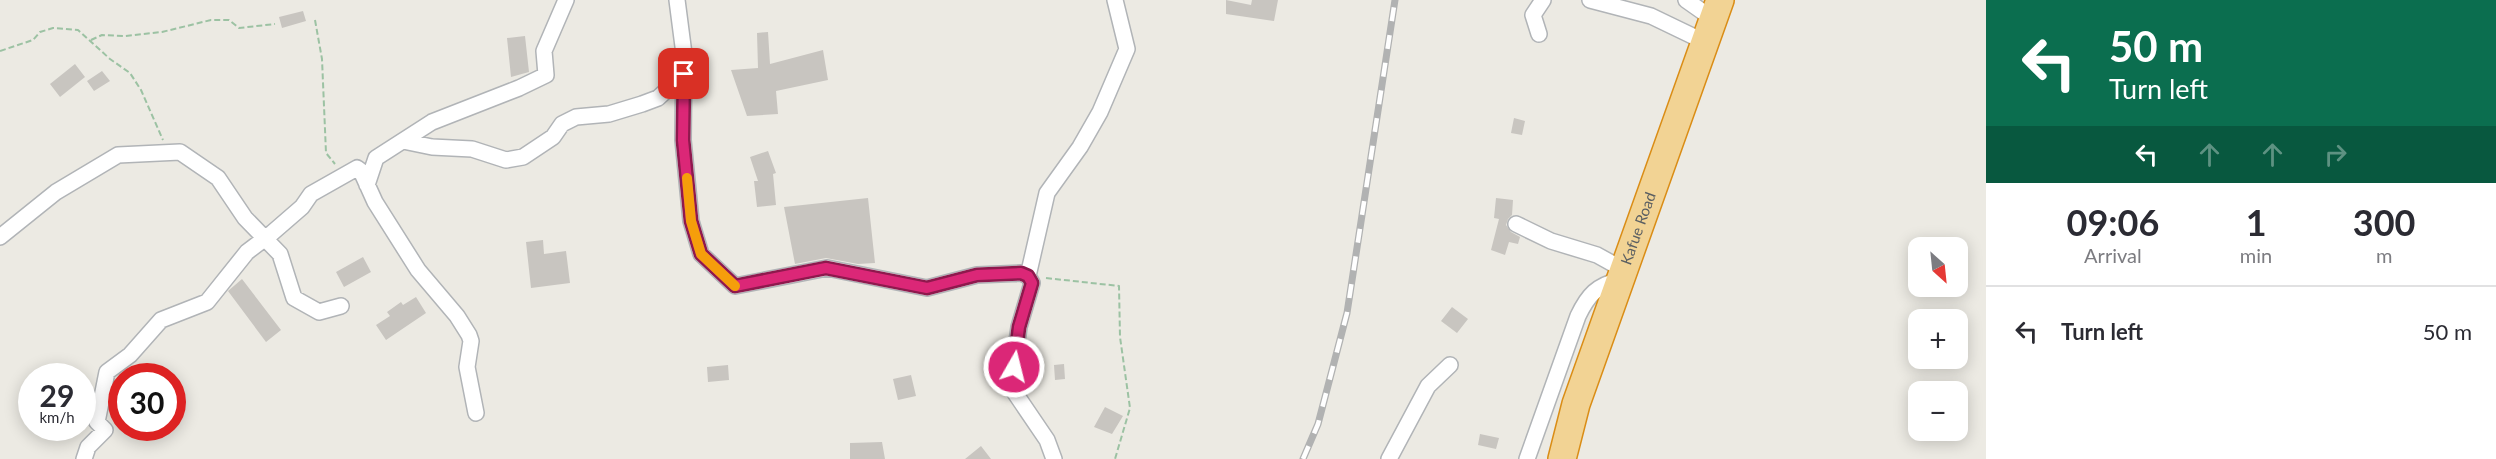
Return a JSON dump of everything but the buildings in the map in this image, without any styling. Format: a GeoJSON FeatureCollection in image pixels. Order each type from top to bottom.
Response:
{"type":"FeatureCollection","features":[{"type":"Feature","properties":{"kind":"highway","name":"Kafue Road"},"geometry":{"type":"LineString","coordinates":[[1562,459],[1576,404],[1713,20]]}},
{"type":"Feature","properties":{"kind":"street"},"geometry":{"type":"LineString","coordinates":[[367,185],[376,158],[432,122],[510,92],[546,75],[544,51],[566,0]]}},
{"type":"Feature","properties":{"kind":"street"},"geometry":{"type":"LineString","coordinates":[[677,0],[684,54],[683,140],[691,221],[701,254],[735,286],[826,268],[927,288],[977,275],[1021,273],[1028,276],[1032,283],[1019,327],[1011,387],[1047,440],[1054,459]]}},
{"type":"Feature","properties":{"kind":"street"},"geometry":{"type":"LineString","coordinates":[[1028,276],[1047,193],[1080,147],[1100,112],[1127,50],[1115,0]]}},
{"type":"Feature","properties":{"kind":"street"},"geometry":{"type":"LineString","coordinates":[[1539,34],[1533,15],[1543,0]]}},
{"type":"Feature","properties":{"kind":"street"},"geometry":{"type":"LineString","coordinates":[[1590,0],[1651,16],[1713,20]]}},
{"type":"Feature","properties":{"kind":"street"},"geometry":{"type":"LineString","coordinates":[[1686,0],[1713,20]]}},
{"type":"Feature","properties":{"kind":"street"},"geometry":{"type":"LineString","coordinates":[[402,141],[432,147],[472,149],[506,160],[523,157],[554,137],[561,124],[576,117],[609,114],[658,98],[684,74]]}},
{"type":"Feature","properties":{"kind":"street"},"geometry":{"type":"LineString","coordinates":[[0,237],[57,192],[118,155],[180,152],[218,178],[245,218],[280,254],[294,298],[319,312],[340,306]]}},
{"type":"Feature","properties":{"kind":"street"},"geometry":{"type":"LineString","coordinates":[[84,459],[88,447],[105,430],[97,422],[107,372],[130,356],[161,320],[207,302],[247,252],[263,238],[272,234],[302,207],[311,194],[359,168],[380,211],[418,270],[457,316],[469,335],[471,341],[467,367],[476,413]]}},
{"type":"Feature","properties":{"kind":"street"},"geometry":{"type":"LineString","coordinates":[[1516,224],[1551,241],[1597,255],[1622,275],[1587,297],[1578,316],[1527,459]]}},
{"type":"Feature","properties":{"kind":"street"},"geometry":{"type":"LineString","coordinates":[[1389,459],[1428,386],[1450,365]]}},
{"type":"Feature","properties":{"kind":"path"},"geometry":{"type":"LineString","coordinates":[[91,40],[102,35],[125,36],[162,32],[211,20],[229,20],[239,28],[275,24]]}},
{"type":"Feature","properties":{"kind":"path"},"geometry":{"type":"LineString","coordinates":[[315,20],[322,59],[326,153],[345,175]]}},
{"type":"Feature","properties":{"kind":"path"},"geometry":{"type":"LineString","coordinates":[[0,51],[33,40],[40,32],[53,28],[78,30],[110,59],[130,73],[141,90],[153,121],[170,153]]}},
{"type":"Feature","properties":{"kind":"path"},"geometry":{"type":"LineString","coordinates":[[1028,276],[1119,286],[1120,337],[1130,408],[1115,459]]}},
{"type":"Feature","properties":{"kind":"railway"},"geometry":{"type":"LineString","coordinates":[[1303,459],[1318,424],[1347,313],[1395,0]]}},
{"type":"Feature","properties":{"kind":"slow traffic"},"geometry":{"type":"LineString","coordinates":[[687,178],[691,221],[701,254],[735,286]]}},
{"type":"Feature","properties":{"kind":"route"},"geometry":{"type":"LineString","coordinates":[[684,74],[683,140],[691,221],[701,254],[735,286],[826,268],[927,288],[977,275],[1021,273],[1028,276],[1032,283],[1019,327],[1014,367]]}}]}
